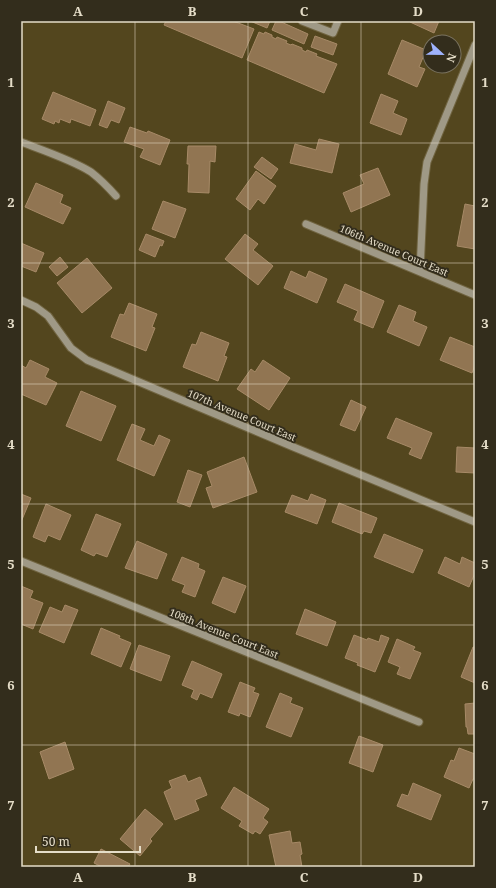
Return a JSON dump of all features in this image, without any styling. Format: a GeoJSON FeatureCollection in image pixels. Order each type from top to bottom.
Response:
{"type":"FeatureCollection","features":[{"type":"Feature","properties":{"kind":"street"},"geometry":{"type":"LineString","coordinates":[[302,21],[332,33],[338,21]]}},
{"type":"Feature","properties":{"kind":"street"},"geometry":{"type":"LineString","coordinates":[[420,271],[424,184],[427,162],[475,45]]}},
{"type":"Feature","properties":{"kind":"street"},"geometry":{"type":"LineString","coordinates":[[21,142],[78,165],[102,181],[116,196]]}},
{"type":"Feature","properties":{"kind":"street","name":"106th Avenue Court East"},"geometry":{"type":"LineString","coordinates":[[306,224],[475,295]]}},
{"type":"Feature","properties":{"kind":"street","name":"107th Avenue Court East"},"geometry":{"type":"LineString","coordinates":[[21,300],[36,307],[48,316],[71,348],[87,360],[475,522]]}},
{"type":"Feature","properties":{"kind":"street","name":"108th Avenue Court East"},"geometry":{"type":"LineString","coordinates":[[21,561],[419,722]]}},
{"type":"Feature","properties":{"kind":"building"},"geometry":{"type":"Polygon","coordinates":[[[166,21],[233,21],[254,29],[242,58],[164,25],[166,21]]]}},
{"type":"Feature","properties":{"kind":"building"},"geometry":{"type":"Polygon","coordinates":[[[250,21],[270,21],[267,28],[250,21]]]}},
{"type":"Feature","properties":{"kind":"building"},"geometry":{"type":"Polygon","coordinates":[[[276,21],[308,34],[304,44],[272,30],[276,21]]]}},
{"type":"Feature","properties":{"kind":"building"},"geometry":{"type":"Polygon","coordinates":[[[410,21],[439,21],[434,33],[410,21]]]}},
{"type":"Feature","properties":{"kind":"building"},"geometry":{"type":"Polygon","coordinates":[[[259,32],[264,34],[265,32],[272,35],[272,37],[276,39],[277,37],[287,41],[286,43],[302,48],[302,50],[306,52],[307,50],[317,54],[316,56],[337,64],[324,93],[247,60],[259,32]]]}},
{"type":"Feature","properties":{"kind":"building"},"geometry":{"type":"Polygon","coordinates":[[[315,36],[337,44],[333,55],[311,47],[315,36]]]}},
{"type":"Feature","properties":{"kind":"building"},"geometry":{"type":"Polygon","coordinates":[[[402,40],[422,48],[422,60],[419,67],[422,68],[423,74],[417,87],[388,74],[402,40]]]}},
{"type":"Feature","properties":{"kind":"building"},"geometry":{"type":"Polygon","coordinates":[[[53,92],[96,110],[90,126],[71,119],[70,123],[60,119],[59,123],[55,121],[54,124],[42,119],[53,92]]]}},
{"type":"Feature","properties":{"kind":"building"},"geometry":{"type":"Polygon","coordinates":[[[381,94],[398,101],[393,113],[407,119],[401,135],[370,123],[381,94]]]}},
{"type":"Feature","properties":{"kind":"building"},"geometry":{"type":"Polygon","coordinates":[[[108,101],[125,108],[119,123],[111,120],[107,128],[99,125],[108,101]]]}},
{"type":"Feature","properties":{"kind":"building"},"geometry":{"type":"Polygon","coordinates":[[[130,127],[147,133],[148,131],[170,140],[160,165],[140,157],[144,149],[124,142],[130,127]]]}},
{"type":"Feature","properties":{"kind":"building"},"geometry":{"type":"Polygon","coordinates":[[[319,139],[339,144],[332,173],[290,163],[295,144],[316,150],[319,139]]]}},
{"type":"Feature","properties":{"kind":"building"},"geometry":{"type":"Polygon","coordinates":[[[188,146],[216,146],[215,162],[210,161],[209,193],[188,192],[188,146]]]}},
{"type":"Feature","properties":{"kind":"building"},"geometry":{"type":"Polygon","coordinates":[[[262,157],[278,169],[271,179],[254,167],[262,157]]]}},
{"type":"Feature","properties":{"kind":"building"},"geometry":{"type":"Polygon","coordinates":[[[378,168],[390,195],[351,212],[343,193],[364,184],[360,175],[378,168]]]}},
{"type":"Feature","properties":{"kind":"building"},"geometry":{"type":"Polygon","coordinates":[[[256,171],[276,186],[264,204],[258,199],[250,210],[236,199],[256,171]]]}},
{"type":"Feature","properties":{"kind":"building"},"geometry":{"type":"Polygon","coordinates":[[[36,183],[63,195],[60,203],[71,208],[63,224],[25,207],[36,183]]]}},
{"type":"Feature","properties":{"kind":"building"},"geometry":{"type":"Polygon","coordinates":[[[163,201],[186,209],[175,238],[152,229],[163,201]]]}},
{"type":"Feature","properties":{"kind":"building"},"geometry":{"type":"Polygon","coordinates":[[[465,204],[475,206],[475,249],[457,246],[465,204]]]}},
{"type":"Feature","properties":{"kind":"building"},"geometry":{"type":"Polygon","coordinates":[[[146,234],[164,241],[162,246],[160,245],[155,257],[139,250],[146,234]]]}},
{"type":"Feature","properties":{"kind":"building"},"geometry":{"type":"Polygon","coordinates":[[[245,234],[258,244],[253,250],[273,266],[258,285],[225,259],[245,234]]]}},
{"type":"Feature","properties":{"kind":"building"},"geometry":{"type":"Polygon","coordinates":[[[21,243],[44,253],[36,272],[21,266],[21,243]]]}},
{"type":"Feature","properties":{"kind":"building"},"geometry":{"type":"Polygon","coordinates":[[[60,257],[68,267],[57,276],[49,267],[60,257]]]}},
{"type":"Feature","properties":{"kind":"building"},"geometry":{"type":"Polygon","coordinates":[[[87,258],[112,288],[82,313],[57,283],[87,258]]]}},
{"type":"Feature","properties":{"kind":"building"},"geometry":{"type":"Polygon","coordinates":[[[291,271],[306,278],[309,271],[327,279],[317,303],[284,288],[291,271]]]}},
{"type":"Feature","properties":{"kind":"building"},"geometry":{"type":"Polygon","coordinates":[[[345,284],[384,301],[373,328],[354,320],[358,311],[337,302],[345,284]]]}},
{"type":"Feature","properties":{"kind":"building"},"geometry":{"type":"Polygon","coordinates":[[[129,303],[157,314],[152,327],[155,328],[146,351],[111,337],[120,314],[124,315],[129,303]]]}},
{"type":"Feature","properties":{"kind":"building"},"geometry":{"type":"Polygon","coordinates":[[[399,305],[416,312],[413,321],[427,327],[419,346],[387,332],[399,305]]]}},
{"type":"Feature","properties":{"kind":"building"},"geometry":{"type":"Polygon","coordinates":[[[201,332],[229,343],[224,356],[227,357],[218,381],[183,367],[192,344],[196,345],[201,332]]]}},
{"type":"Feature","properties":{"kind":"building"},"geometry":{"type":"Polygon","coordinates":[[[450,337],[475,347],[475,365],[472,373],[440,360],[450,337]]]}},
{"type":"Feature","properties":{"kind":"building"},"geometry":{"type":"Polygon","coordinates":[[[30,360],[49,369],[45,377],[57,383],[46,405],[21,394],[21,365],[26,368],[30,360]]]}},
{"type":"Feature","properties":{"kind":"building"},"geometry":{"type":"Polygon","coordinates":[[[263,360],[290,378],[269,410],[237,389],[251,369],[255,372],[263,360]]]}},
{"type":"Feature","properties":{"kind":"building"},"geometry":{"type":"Polygon","coordinates":[[[81,391],[116,406],[101,441],[66,426],[81,391]]]}},
{"type":"Feature","properties":{"kind":"building"},"geometry":{"type":"Polygon","coordinates":[[[351,400],[366,407],[355,431],[340,425],[351,400]]]}},
{"type":"Feature","properties":{"kind":"building"},"geometry":{"type":"Polygon","coordinates":[[[396,418],[432,433],[421,459],[409,454],[412,448],[387,438],[396,418]]]}},
{"type":"Feature","properties":{"kind":"building"},"geometry":{"type":"Polygon","coordinates":[[[132,424],[145,429],[140,440],[154,446],[159,435],[170,440],[154,476],[117,460],[132,424]]]}},
{"type":"Feature","properties":{"kind":"building"},"geometry":{"type":"Polygon","coordinates":[[[457,447],[475,448],[475,473],[456,472],[457,447]]]}},
{"type":"Feature","properties":{"kind":"building"},"geometry":{"type":"Polygon","coordinates":[[[244,457],[257,492],[213,508],[206,488],[212,486],[207,472],[244,457]]]}},
{"type":"Feature","properties":{"kind":"building"},"geometry":{"type":"Polygon","coordinates":[[[188,470],[202,475],[190,507],[177,502],[188,470]]]}},
{"type":"Feature","properties":{"kind":"building"},"geometry":{"type":"Polygon","coordinates":[[[21,494],[31,498],[21,522],[21,494]]]}},
{"type":"Feature","properties":{"kind":"building"},"geometry":{"type":"Polygon","coordinates":[[[311,494],[326,500],[317,524],[285,512],[292,495],[308,501],[311,494]]]}},
{"type":"Feature","properties":{"kind":"building"},"geometry":{"type":"Polygon","coordinates":[[[339,503],[377,518],[371,533],[364,531],[362,534],[332,522],[339,503]]]}},
{"type":"Feature","properties":{"kind":"building"},"geometry":{"type":"Polygon","coordinates":[[[46,504],[71,515],[60,540],[48,535],[45,542],[33,537],[46,504]]]}},
{"type":"Feature","properties":{"kind":"building"},"geometry":{"type":"Polygon","coordinates":[[[96,514],[121,524],[107,557],[96,553],[94,556],[81,550],[96,514]]]}},
{"type":"Feature","properties":{"kind":"building"},"geometry":{"type":"Polygon","coordinates":[[[384,534],[423,550],[413,573],[374,557],[384,534]]]}},
{"type":"Feature","properties":{"kind":"building"},"geometry":{"type":"Polygon","coordinates":[[[137,541],[167,554],[157,579],[125,568],[137,541]]]}},
{"type":"Feature","properties":{"kind":"building"},"geometry":{"type":"Polygon","coordinates":[[[182,557],[199,564],[198,568],[205,571],[195,597],[182,592],[185,585],[172,580],[182,557]]]}},
{"type":"Feature","properties":{"kind":"building"},"geometry":{"type":"Polygon","coordinates":[[[445,557],[460,564],[462,557],[475,563],[475,573],[469,587],[438,573],[445,557]]]}},
{"type":"Feature","properties":{"kind":"building"},"geometry":{"type":"Polygon","coordinates":[[[223,577],[246,586],[235,613],[212,603],[223,577]]]}},
{"type":"Feature","properties":{"kind":"building"},"geometry":{"type":"Polygon","coordinates":[[[21,586],[33,591],[30,598],[43,603],[33,629],[21,624],[21,586]]]}},
{"type":"Feature","properties":{"kind":"building"},"geometry":{"type":"Polygon","coordinates":[[[65,605],[78,610],[64,643],[39,632],[50,607],[62,612],[65,605]]]}},
{"type":"Feature","properties":{"kind":"building"},"geometry":{"type":"Polygon","coordinates":[[[305,609],[336,622],[327,646],[296,634],[305,609]]]}},
{"type":"Feature","properties":{"kind":"building"},"geometry":{"type":"Polygon","coordinates":[[[101,628],[120,636],[119,638],[131,643],[121,667],[91,654],[101,628]]]}},
{"type":"Feature","properties":{"kind":"building"},"geometry":{"type":"Polygon","coordinates":[[[354,635],[367,640],[368,638],[379,642],[381,635],[389,638],[375,672],[357,665],[358,663],[345,658],[354,635]]]}},
{"type":"Feature","properties":{"kind":"building"},"geometry":{"type":"Polygon","coordinates":[[[397,639],[415,647],[413,650],[421,653],[410,679],[397,674],[400,667],[388,662],[397,639]]]}},
{"type":"Feature","properties":{"kind":"building"},"geometry":{"type":"Polygon","coordinates":[[[139,645],[170,656],[161,681],[130,669],[139,645]]]}},
{"type":"Feature","properties":{"kind":"building"},"geometry":{"type":"Polygon","coordinates":[[[473,647],[475,647],[475,683],[461,677],[473,647]]]}},
{"type":"Feature","properties":{"kind":"building"},"geometry":{"type":"Polygon","coordinates":[[[192,661],[222,674],[212,698],[200,693],[197,700],[191,697],[194,690],[182,685],[192,661]]]}},
{"type":"Feature","properties":{"kind":"building"},"geometry":{"type":"Polygon","coordinates":[[[240,682],[255,688],[253,692],[259,694],[250,717],[240,713],[239,716],[228,712],[240,682]]]}},
{"type":"Feature","properties":{"kind":"building"},"geometry":{"type":"Polygon","coordinates":[[[280,693],[292,698],[290,703],[303,708],[291,737],[266,727],[280,693]]]}},
{"type":"Feature","properties":{"kind":"building"},"geometry":{"type":"Polygon","coordinates":[[[475,703],[475,734],[468,734],[466,727],[465,704],[475,703]]]}},
{"type":"Feature","properties":{"kind":"building"},"geometry":{"type":"Polygon","coordinates":[[[359,736],[383,745],[373,772],[349,763],[359,736]]]}},
{"type":"Feature","properties":{"kind":"building"},"geometry":{"type":"Polygon","coordinates":[[[65,742],[74,769],[49,779],[40,752],[65,742]]]}},
{"type":"Feature","properties":{"kind":"building"},"geometry":{"type":"Polygon","coordinates":[[[459,748],[475,754],[475,779],[473,779],[469,788],[444,777],[451,760],[454,761],[459,748]]]}},
{"type":"Feature","properties":{"kind":"building"},"geometry":{"type":"Polygon","coordinates":[[[185,775],[188,782],[200,777],[207,795],[195,800],[199,810],[175,820],[164,792],[172,788],[169,781],[185,775]]]}},
{"type":"Feature","properties":{"kind":"building"},"geometry":{"type":"Polygon","coordinates":[[[413,783],[441,795],[431,820],[397,806],[402,794],[408,796],[413,783]]]}},
{"type":"Feature","properties":{"kind":"building"},"geometry":{"type":"Polygon","coordinates":[[[234,787],[269,809],[263,818],[268,822],[260,834],[255,831],[253,834],[239,826],[242,821],[221,808],[234,787]]]}},
{"type":"Feature","properties":{"kind":"building"},"geometry":{"type":"Polygon","coordinates":[[[145,809],[163,824],[150,839],[152,841],[140,856],[120,839],[145,809]]]}},
{"type":"Feature","properties":{"kind":"building"},"geometry":{"type":"Polygon","coordinates":[[[290,831],[292,843],[300,842],[302,867],[276,867],[269,835],[290,831]]]}},
{"type":"Feature","properties":{"kind":"building"},"geometry":{"type":"Polygon","coordinates":[[[101,849],[130,864],[128,867],[100,867],[94,863],[101,849]]]}}]}
